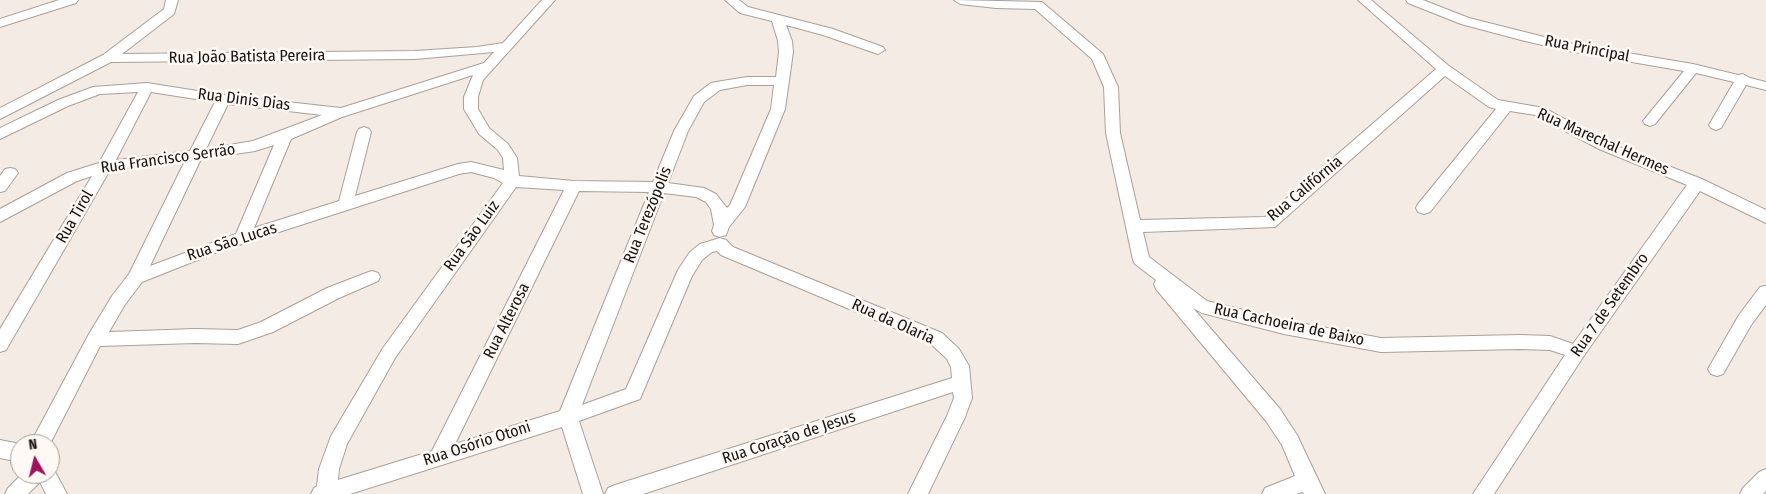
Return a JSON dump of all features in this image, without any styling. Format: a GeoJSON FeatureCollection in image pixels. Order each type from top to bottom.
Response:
{"type":"FeatureCollection","features":[{"type":"Feature","properties":{"kind":"street"},"geometry":{"type":"LineString","coordinates":[[0,23],[72,0]]}},
{"type":"Feature","properties":{"kind":"street"},"geometry":{"type":"LineString","coordinates":[[108,58],[155,24],[170,10],[172,0]]}},
{"type":"Feature","properties":{"kind":"street"},"geometry":{"type":"LineString","coordinates":[[549,0],[477,79],[471,97],[471,110],[484,131],[503,147],[510,158],[512,181],[574,186],[660,188],[699,192],[711,198],[719,207],[722,225],[720,244]]}},
{"type":"Feature","properties":{"kind":"street"},"geometry":{"type":"LineString","coordinates":[[731,0],[744,10],[863,43],[878,50]]}},
{"type":"Feature","properties":{"kind":"street"},"geometry":{"type":"LineString","coordinates":[[960,0],[996,4],[1038,5],[1098,56],[1110,87],[1113,133],[1141,260],[1273,415],[1290,441],[1311,487],[1272,494]]}},
{"type":"Feature","properties":{"kind":"street","name":"Rua Marechal Hermes"},"geometry":{"type":"LineString","coordinates":[[1364,0],[1444,69],[1494,104],[1539,111],[1604,146],[1697,183]]}},
{"type":"Feature","properties":{"kind":"street","name":"Rua Principal"},"geometry":{"type":"LineString","coordinates":[[1412,0],[1465,20],[1518,35],[1568,47],[1742,78],[1766,86]]}},
{"type":"Feature","properties":{"kind":"street"},"geometry":{"type":"LineString","coordinates":[[722,225],[737,207],[778,109],[786,52],[785,41],[777,18]]}},
{"type":"Feature","properties":{"kind":"street","name":"Rua João Batista Pereira"},"geometry":{"type":"LineString","coordinates":[[0,114],[108,58],[415,55],[477,51],[507,46]]}},
{"type":"Feature","properties":{"kind":"street","name":"Rua Dinis Dias"},"geometry":{"type":"LineString","coordinates":[[0,134],[62,103],[98,90],[147,87],[223,99],[342,113],[491,65]]}},
{"type":"Feature","properties":{"kind":"street"},"geometry":{"type":"LineString","coordinates":[[1650,121],[1692,68]]}},
{"type":"Feature","properties":{"kind":"street","name":"Rua Califórnia"},"geometry":{"type":"LineString","coordinates":[[1135,226],[1269,223],[1444,69]]}},
{"type":"Feature","properties":{"kind":"street"},"geometry":{"type":"LineString","coordinates":[[1716,124],[1742,78]]}},
{"type":"Feature","properties":{"kind":"street","name":"Rua Terezópolis"},"geometry":{"type":"LineString","coordinates":[[568,416],[681,131],[699,99],[716,86],[731,82],[783,81]]}},
{"type":"Feature","properties":{"kind":"street","name":"Rua Tirol"},"geometry":{"type":"LineString","coordinates":[[0,345],[105,166],[147,87]]}},
{"type":"Feature","properties":{"kind":"street"},"geometry":{"type":"LineString","coordinates":[[136,278],[223,99]]}},
{"type":"Feature","properties":{"kind":"street"},"geometry":{"type":"LineString","coordinates":[[1424,208],[1506,106]]}},
{"type":"Feature","properties":{"kind":"street","name":"Rua Francisco Serrão"},"geometry":{"type":"LineString","coordinates":[[0,216],[72,177],[105,166],[255,146],[342,113]]}},
{"type":"Feature","properties":{"kind":"street"},"geometry":{"type":"LineString","coordinates":[[347,205],[350,181],[364,132]]}},
{"type":"Feature","properties":{"kind":"street"},"geometry":{"type":"LineString","coordinates":[[242,238],[285,136]]}},
{"type":"Feature","properties":{"kind":"street","name":"Rua São Lucas"},"geometry":{"type":"LineString","coordinates":[[45,434],[95,339],[118,300],[136,278],[242,238],[458,169],[472,167],[488,170],[512,181]]}},
{"type":"Feature","properties":{"kind":"street"},"geometry":{"type":"LineString","coordinates":[[0,187],[10,173]]}},
{"type":"Feature","properties":{"kind":"street","name":"Rua São Luiz"},"geometry":{"type":"LineString","coordinates":[[323,493],[338,442],[389,353],[512,181]]}},
{"type":"Feature","properties":{"kind":"street"},"geometry":{"type":"LineString","coordinates":[[1697,183],[1766,217]]}},
{"type":"Feature","properties":{"kind":"street","name":"Rua 7 de Setembro"},"geometry":{"type":"LineString","coordinates":[[1483,494],[1577,352],[1697,183]]}},
{"type":"Feature","properties":{"kind":"street","name":"Rua Alterosa"},"geometry":{"type":"LineString","coordinates":[[439,456],[574,186]]}},
{"type":"Feature","properties":{"kind":"street","name":"Rua Osório Otoni"},"geometry":{"type":"LineString","coordinates":[[323,493],[609,404],[633,394],[684,274],[696,256],[706,248],[720,244]]}},
{"type":"Feature","properties":{"kind":"street","name":"Rua da Olaria"},"geometry":{"type":"LineString","coordinates":[[720,244],[727,251],[936,338],[953,354],[960,366],[963,398],[956,417],[918,494]]}},
{"type":"Feature","properties":{"kind":"street","name":"Rua Cachoeira de Baixo"},"geometry":{"type":"LineString","coordinates":[[1141,260],[1202,306],[1284,327],[1381,345],[1520,342],[1550,344],[1577,352]]}},
{"type":"Feature","properties":{"kind":"street"},"geometry":{"type":"LineString","coordinates":[[95,339],[195,336],[238,337],[248,335],[372,276]]}},
{"type":"Feature","properties":{"kind":"street"},"geometry":{"type":"LineString","coordinates":[[1717,369],[1745,320],[1766,292]]}},
{"type":"Feature","properties":{"kind":"street","name":"Rua Coração de Jesus"},"geometry":{"type":"LineString","coordinates":[[615,494],[962,382]]}},
{"type":"Feature","properties":{"kind":"street"},"geometry":{"type":"LineString","coordinates":[[568,416],[593,494]]}},
{"type":"Feature","properties":{"kind":"street"},"geometry":{"type":"LineString","coordinates":[[1750,494],[1766,478]]}},
{"type":"Feature","properties":{"kind":"street"},"geometry":{"type":"LineString","coordinates":[[15,494],[25,484]]}}]}
